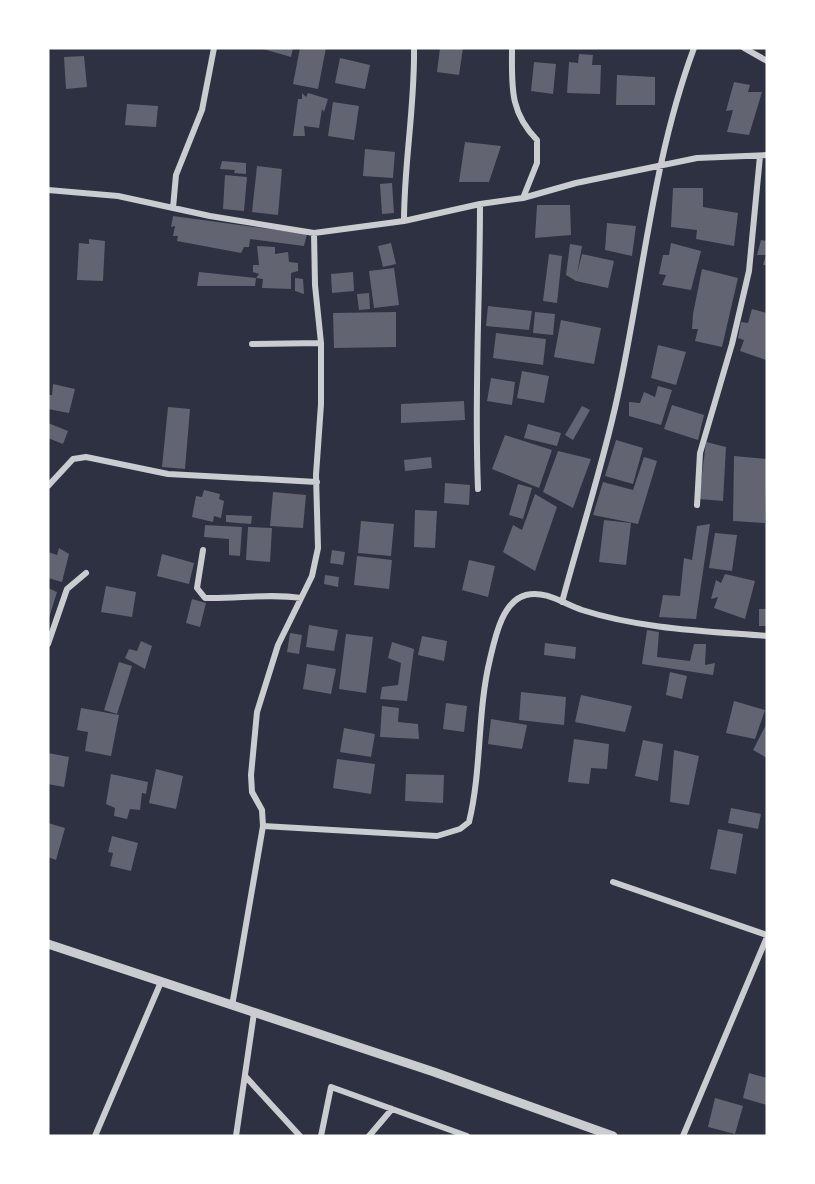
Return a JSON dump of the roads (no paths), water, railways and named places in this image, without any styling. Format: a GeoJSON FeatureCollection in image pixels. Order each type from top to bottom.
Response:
{"type":"FeatureCollection","features":[{"type":"Feature","properties":{"kind":"street"},"geometry":{"type":"LineString","coordinates":[[173,208],[176,175],[202,110],[214,48]]}},
{"type":"Feature","properties":{"kind":"street"},"geometry":{"type":"LineString","coordinates":[[404,221],[404,194],[414,87],[414,48]]}},
{"type":"Feature","properties":{"kind":"street"},"geometry":{"type":"LineString","coordinates":[[512,48],[512,98],[523,126],[537,140],[537,163],[522,198]]}},
{"type":"Feature","properties":{"kind":"street"},"geometry":{"type":"LineString","coordinates":[[562,602],[617,398],[660,167],[678,91],[694,48]]}},
{"type":"Feature","properties":{"kind":"street"},"geometry":{"type":"LineString","coordinates":[[744,48],[767,61]]}},
{"type":"Feature","properties":{"kind":"street"},"geometry":{"type":"LineString","coordinates":[[48,190],[118,196],[314,233],[404,221],[480,204],[522,198],[576,183],[697,158],[764,156],[749,271],[732,344],[700,453],[697,505]]}},
{"type":"Feature","properties":{"kind":"street"},"geometry":{"type":"LineString","coordinates":[[478,489],[475,419],[480,302],[480,204]]}},
{"type":"Feature","properties":{"kind":"street"},"geometry":{"type":"LineString","coordinates":[[232,1006],[262,826],[262,810],[252,792],[251,784],[255,723],[278,645],[312,576],[318,548],[317,482],[321,343],[315,285],[314,233]]}},
{"type":"Feature","properties":{"kind":"street"},"geometry":{"type":"LineString","coordinates":[[252,344],[321,343]]}},
{"type":"Feature","properties":{"kind":"street"},"geometry":{"type":"LineString","coordinates":[[48,486],[73,459],[86,457],[168,474],[317,482]]}},
{"type":"Feature","properties":{"kind":"street"},"geometry":{"type":"LineString","coordinates":[[204,550],[197,588],[205,597],[241,599],[281,595],[300,598]]}},
{"type":"Feature","properties":{"kind":"street"},"geometry":{"type":"LineString","coordinates":[[48,644],[67,589],[86,573]]}},
{"type":"Feature","properties":{"kind":"street"},"geometry":{"type":"LineString","coordinates":[[262,826],[437,836],[460,829],[469,822],[489,661],[498,628],[512,603],[525,595],[540,593],[583,610],[679,629],[767,636]]}},
{"type":"Feature","properties":{"kind":"street"},"geometry":{"type":"LineString","coordinates":[[613,882],[767,936],[683,1136]]}},
{"type":"Feature","properties":{"kind":"street"},"geometry":{"type":"LineString","coordinates":[[48,944],[434,1071],[613,1136]]}},
{"type":"Feature","properties":{"kind":"street"},"geometry":{"type":"LineString","coordinates":[[95,1136],[161,982]]}},
{"type":"Feature","properties":{"kind":"street"},"geometry":{"type":"LineString","coordinates":[[236,1136],[254,1013]]}},
{"type":"Feature","properties":{"kind":"street"},"geometry":{"type":"LineString","coordinates":[[245,1076],[300,1136]]}},
{"type":"Feature","properties":{"kind":"street"},"geometry":{"type":"LineString","coordinates":[[321,1136],[332,1087],[467,1136]]}},
{"type":"Feature","properties":{"kind":"street"},"geometry":{"type":"LineString","coordinates":[[369,1136],[392,1109]]}}]}
